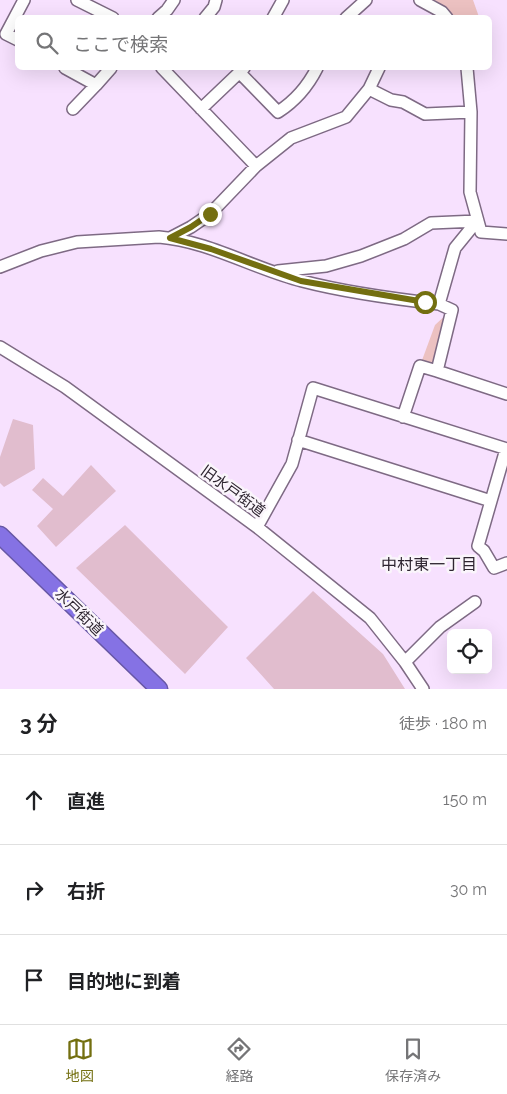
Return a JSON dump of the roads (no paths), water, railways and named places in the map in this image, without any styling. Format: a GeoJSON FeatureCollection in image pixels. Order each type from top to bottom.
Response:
{"type":"FeatureCollection","features":[{"type":"Feature","properties":{"kind":"highway","name":"水戸街道"},"geometry":{"type":"LineString","coordinates":[[2,541],[159,689]]}},
{"type":"Feature","properties":{"kind":"street"},"geometry":{"type":"LineString","coordinates":[[16,15],[24,0]]}},
{"type":"Feature","properties":{"kind":"street"},"geometry":{"type":"LineString","coordinates":[[77,0],[106,15]]}},
{"type":"Feature","properties":{"kind":"street"},"geometry":{"type":"LineString","coordinates":[[161,15],[174,0]]}},
{"type":"Feature","properties":{"kind":"street"},"geometry":{"type":"LineString","coordinates":[[208,15],[216,0]]}},
{"type":"Feature","properties":{"kind":"street"},"geometry":{"type":"LineString","coordinates":[[275,15],[284,0]]}},
{"type":"Feature","properties":{"kind":"street"},"geometry":{"type":"LineString","coordinates":[[349,15],[366,0]]}},
{"type":"Feature","properties":{"kind":"street"},"geometry":{"type":"LineString","coordinates":[[420,0],[440,15]]}},
{"type":"Feature","properties":{"kind":"street"},"geometry":{"type":"LineString","coordinates":[[15,17],[6,34],[15,38]]}},
{"type":"Feature","properties":{"kind":"street"},"geometry":{"type":"LineString","coordinates":[[69,70],[96,85]]}},
{"type":"Feature","properties":{"kind":"street"},"geometry":{"type":"LineString","coordinates":[[73,109],[109,70]]}},
{"type":"Feature","properties":{"kind":"street"},"geometry":{"type":"LineString","coordinates":[[164,70],[256,166]]}},
{"type":"Feature","properties":{"kind":"street"},"geometry":{"type":"LineString","coordinates":[[201,109],[242,70],[278,112],[293,101],[315,70]]}},
{"type":"Feature","properties":{"kind":"street"},"geometry":{"type":"LineString","coordinates":[[170,238],[210,214],[256,166],[291,138],[346,117],[370,89],[378,70]]}},
{"type":"Feature","properties":{"kind":"street"},"geometry":{"type":"LineString","coordinates":[[468,70],[471,112],[470,192],[481,232],[507,234]]}},
{"type":"Feature","properties":{"kind":"street"},"geometry":{"type":"LineString","coordinates":[[370,89],[391,100],[403,102],[425,114],[471,112]]}},
{"type":"Feature","properties":{"kind":"street"},"geometry":{"type":"LineString","coordinates":[[274,272],[326,266],[360,256],[404,239],[431,223],[477,221]]}},
{"type":"Feature","properties":{"kind":"street"},"geometry":{"type":"LineString","coordinates":[[439,304],[455,248],[477,221]]}},
{"type":"Feature","properties":{"kind":"street"},"geometry":{"type":"LineString","coordinates":[[0,267],[41,252],[77,242],[170,238],[211,249],[301,281],[363,293],[439,304],[452,310],[437,371]]}},
{"type":"Feature","properties":{"kind":"street","name":"旧水戸街道"},"geometry":{"type":"LineString","coordinates":[[0,347],[65,387],[257,527],[370,618],[405,662],[423,689]]}},
{"type":"Feature","properties":{"kind":"street"},"geometry":{"type":"LineString","coordinates":[[403,417],[420,366],[507,394]]}},
{"type":"Feature","properties":{"kind":"street"},"geometry":{"type":"LineString","coordinates":[[257,527],[292,464],[313,388],[506,449],[478,546],[484,551],[494,568],[507,563]]}},
{"type":"Feature","properties":{"kind":"street"},"geometry":{"type":"LineString","coordinates":[[298,440],[491,501]]}},
{"type":"Feature","properties":{"kind":"street"},"geometry":{"type":"LineString","coordinates":[[405,662],[440,626],[475,602]]}},
{"type":"Feature","properties":{"kind":"district","name":"中村東一丁目"},"geometry":{"type":"Point","coordinates":[429,564]}}]}
